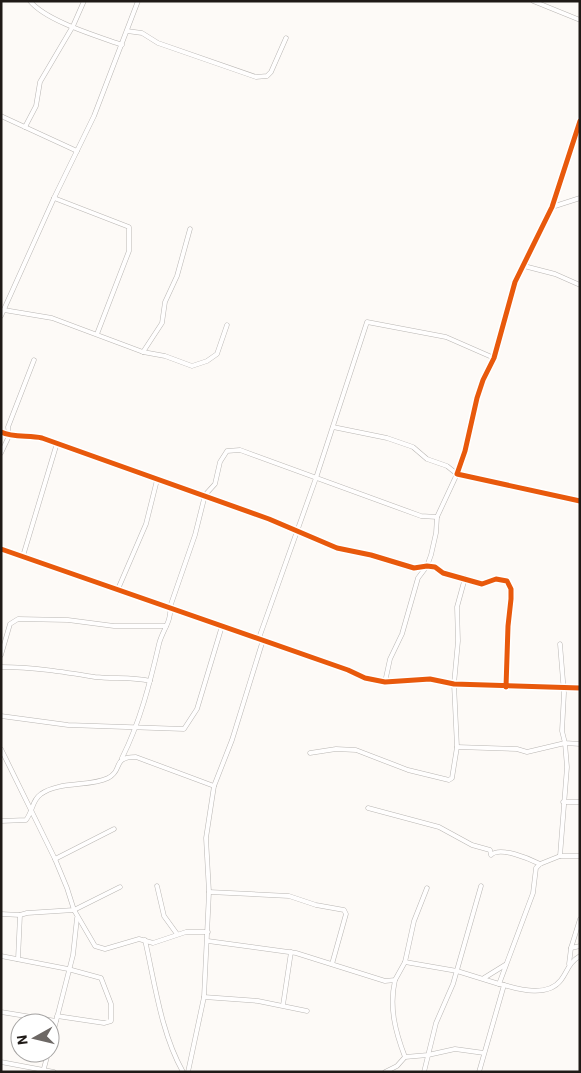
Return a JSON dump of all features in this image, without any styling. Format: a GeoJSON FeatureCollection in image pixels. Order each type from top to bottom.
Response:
{"type":"FeatureCollection","features":[{"type":"Feature","properties":{"kind":"street"},"geometry":{"type":"LineString","coordinates":[[30,1],[42,12],[122,45]]}},
{"type":"Feature","properties":{"kind":"street"},"geometry":{"type":"LineString","coordinates":[[25,128],[36,106],[40,82],[73,26],[84,1]]}},
{"type":"Feature","properties":{"kind":"street"},"geometry":{"type":"LineString","coordinates":[[1,316],[54,198],[94,116],[138,1]]}},
{"type":"Feature","properties":{"kind":"street"},"geometry":{"type":"LineString","coordinates":[[533,1],[580,20]]}},
{"type":"Feature","properties":{"kind":"street"},"geometry":{"type":"LineString","coordinates":[[127,31],[142,33],[158,43],[256,77],[267,76],[286,38]]}},
{"type":"Feature","properties":{"kind":"street"},"geometry":{"type":"LineString","coordinates":[[1,116],[77,151]]}},
{"type":"Feature","properties":{"kind":"street"},"geometry":{"type":"LineString","coordinates":[[385,682],[390,660],[402,634],[418,578],[427,566],[436,533],[437,517],[457,474],[465,451],[482,380],[494,358],[515,282],[552,207],[580,121]]}},
{"type":"Feature","properties":{"kind":"street"},"geometry":{"type":"LineString","coordinates":[[54,198],[129,227],[129,251],[96,334]]}},
{"type":"Feature","properties":{"kind":"street"},"geometry":{"type":"LineString","coordinates":[[552,207],[580,198]]}},
{"type":"Feature","properties":{"kind":"street"},"geometry":{"type":"LineString","coordinates":[[143,352],[162,323],[165,302],[177,276],[190,229]]}},
{"type":"Feature","properties":{"kind":"street"},"geometry":{"type":"LineString","coordinates":[[524,266],[555,274],[580,285]]}},
{"type":"Feature","properties":{"kind":"street"},"geometry":{"type":"LineString","coordinates":[[1,302],[7,302]]}},
{"type":"Feature","properties":{"kind":"street"},"geometry":{"type":"LineString","coordinates":[[4,310],[52,318],[143,352],[165,356],[186,365],[207,362],[217,354],[227,325]]}},
{"type":"Feature","properties":{"kind":"street"},"geometry":{"type":"LineString","coordinates":[[188,1072],[204,997],[209,892],[206,838],[214,786],[232,740],[261,639],[295,532],[316,478],[367,322],[446,337],[494,358]]}},
{"type":"Feature","properties":{"kind":"street"},"geometry":{"type":"LineString","coordinates":[[1,454],[9,436],[8,427],[34,360]]}},
{"type":"Feature","properties":{"kind":"street"},"geometry":{"type":"LineString","coordinates":[[333,427],[387,438],[413,447],[427,459],[447,466],[457,474],[580,501]]}},
{"type":"Feature","properties":{"kind":"street"},"geometry":{"type":"LineString","coordinates":[[1,432],[9,436],[30,435],[57,443],[157,480],[205,495],[269,519],[295,532],[337,548],[371,555],[414,568],[435,567],[443,573],[482,584],[502,579],[510,585],[506,687]]}},
{"type":"Feature","properties":{"kind":"street"},"geometry":{"type":"LineString","coordinates":[[23,556],[57,443]]}},
{"type":"Feature","properties":{"kind":"street"},"geometry":{"type":"LineString","coordinates":[[1,821],[26,820],[35,799],[46,790],[107,779],[116,770],[137,727],[166,626],[170,620],[170,607],[195,535],[205,495],[214,484],[222,457],[230,449],[240,450],[268,459],[421,516],[437,517]]}},
{"type":"Feature","properties":{"kind":"street"},"geometry":{"type":"LineString","coordinates":[[118,589],[146,524],[157,480]]}},
{"type":"Feature","properties":{"kind":"street"},"geometry":{"type":"LineString","coordinates":[[1,549],[261,639],[348,670],[365,678],[385,682],[430,679],[454,684],[580,688]]}},
{"type":"Feature","properties":{"kind":"street"},"geometry":{"type":"LineString","coordinates":[[310,753],[336,749],[356,750],[408,770],[449,780],[452,778],[457,747],[454,684],[458,641],[457,607],[465,578]]}},
{"type":"Feature","properties":{"kind":"street"},"geometry":{"type":"LineString","coordinates":[[1,655],[10,624],[18,619],[68,620],[114,626],[166,626]]}},
{"type":"Feature","properties":{"kind":"street"},"geometry":{"type":"LineString","coordinates":[[1,716],[68,725],[181,730],[186,727],[200,699],[222,626]]}},
{"type":"Feature","properties":{"kind":"street"},"geometry":{"type":"LineString","coordinates":[[560,644],[563,688],[562,731],[567,767],[560,856]]}},
{"type":"Feature","properties":{"kind":"street"},"geometry":{"type":"LineString","coordinates":[[1,667],[45,669],[97,677],[134,678],[150,682]]}},
{"type":"Feature","properties":{"kind":"street"},"geometry":{"type":"LineString","coordinates":[[457,747],[517,748],[527,752],[565,743],[580,744]]}},
{"type":"Feature","properties":{"kind":"street"},"geometry":{"type":"LineString","coordinates":[[1,749],[55,859],[74,910],[90,941],[99,948],[139,939],[153,944],[177,934],[208,932]]}},
{"type":"Feature","properties":{"kind":"street"},"geometry":{"type":"LineString","coordinates":[[122,758],[136,757],[214,786]]}},
{"type":"Feature","properties":{"kind":"street"},"geometry":{"type":"LineString","coordinates":[[563,802],[580,802]]}},
{"type":"Feature","properties":{"kind":"street"},"geometry":{"type":"LineString","coordinates":[[368,808],[439,827],[472,845],[490,850],[492,855],[498,851],[527,858],[540,864]]}},
{"type":"Feature","properties":{"kind":"street"},"geometry":{"type":"LineString","coordinates":[[55,859],[114,829]]}},
{"type":"Feature","properties":{"kind":"street"},"geometry":{"type":"LineString","coordinates":[[479,1072],[502,985],[505,965],[533,893],[536,868],[540,864],[560,856],[580,856]]}},
{"type":"Feature","properties":{"kind":"street"},"geometry":{"type":"LineString","coordinates":[[157,886],[164,916],[177,934]]}},
{"type":"Feature","properties":{"kind":"street"},"geometry":{"type":"LineString","coordinates":[[424,1072],[436,1023],[457,971],[481,886]]}},
{"type":"Feature","properties":{"kind":"street"},"geometry":{"type":"LineString","coordinates":[[1,914],[20,915],[74,910],[120,887]]}},
{"type":"Feature","properties":{"kind":"street"},"geometry":{"type":"LineString","coordinates":[[405,1056],[394,1028],[392,1002],[395,980],[405,962],[414,921],[427,888]]}},
{"type":"Feature","properties":{"kind":"street"},"geometry":{"type":"LineString","coordinates":[[209,892],[289,896],[316,905],[344,910],[346,914],[332,964]]}},
{"type":"Feature","properties":{"kind":"street"},"geometry":{"type":"LineString","coordinates":[[18,959],[20,915]]}},
{"type":"Feature","properties":{"kind":"street"},"geometry":{"type":"LineString","coordinates":[[58,1013],[73,955],[77,917]]}},
{"type":"Feature","properties":{"kind":"street"},"geometry":{"type":"LineString","coordinates":[[405,962],[457,971],[523,990],[543,991],[560,981],[569,964],[571,948],[580,919]]}},
{"type":"Feature","properties":{"kind":"street"},"geometry":{"type":"LineString","coordinates":[[146,940],[165,1025],[176,1060],[183,1072]]}},
{"type":"Feature","properties":{"kind":"street"},"geometry":{"type":"LineString","coordinates":[[208,941],[291,952],[385,982],[395,980]]}},
{"type":"Feature","properties":{"kind":"street"},"geometry":{"type":"LineString","coordinates":[[571,948],[580,946]]}},
{"type":"Feature","properties":{"kind":"street"},"geometry":{"type":"LineString","coordinates":[[283,1005],[291,952]]}},
{"type":"Feature","properties":{"kind":"street"},"geometry":{"type":"LineString","coordinates":[[1,956],[68,969],[101,978],[112,1016],[111,1021],[104,1023],[60,1016]]}},
{"type":"Feature","properties":{"kind":"street"},"geometry":{"type":"LineString","coordinates":[[569,964],[580,956]]}},
{"type":"Feature","properties":{"kind":"street"},"geometry":{"type":"LineString","coordinates":[[483,978],[505,965]]}},
{"type":"Feature","properties":{"kind":"street"},"geometry":{"type":"LineString","coordinates":[[204,997],[283,1005],[307,1011]]}},
{"type":"Feature","properties":{"kind":"street"},"geometry":{"type":"LineString","coordinates":[[385,1072],[397,1066],[405,1056],[428,1055],[455,1049],[484,1053]]}},
{"type":"Feature","properties":{"kind":"street"},"geometry":{"type":"LineString","coordinates":[[1,1062],[54,1072]]}},
{"type":"Feature","properties":{"kind":"cycle path"},"geometry":{"type":"LineString","coordinates":[[580,121],[552,207],[515,282],[494,358],[483,380],[477,398],[465,451],[457,474],[580,501]]}},
{"type":"Feature","properties":{"kind":"cycle path"},"geometry":{"type":"LineString","coordinates":[[1,432],[11,435],[42,438],[269,519],[337,548],[371,555],[414,568],[435,567],[443,573],[482,584],[496,579],[507,581],[511,589],[511,599],[506,687]]}},
{"type":"Feature","properties":{"kind":"cycle path"},"geometry":{"type":"LineString","coordinates":[[1,549],[348,670],[365,678],[385,682],[430,679],[454,684],[580,688]]}}]}
